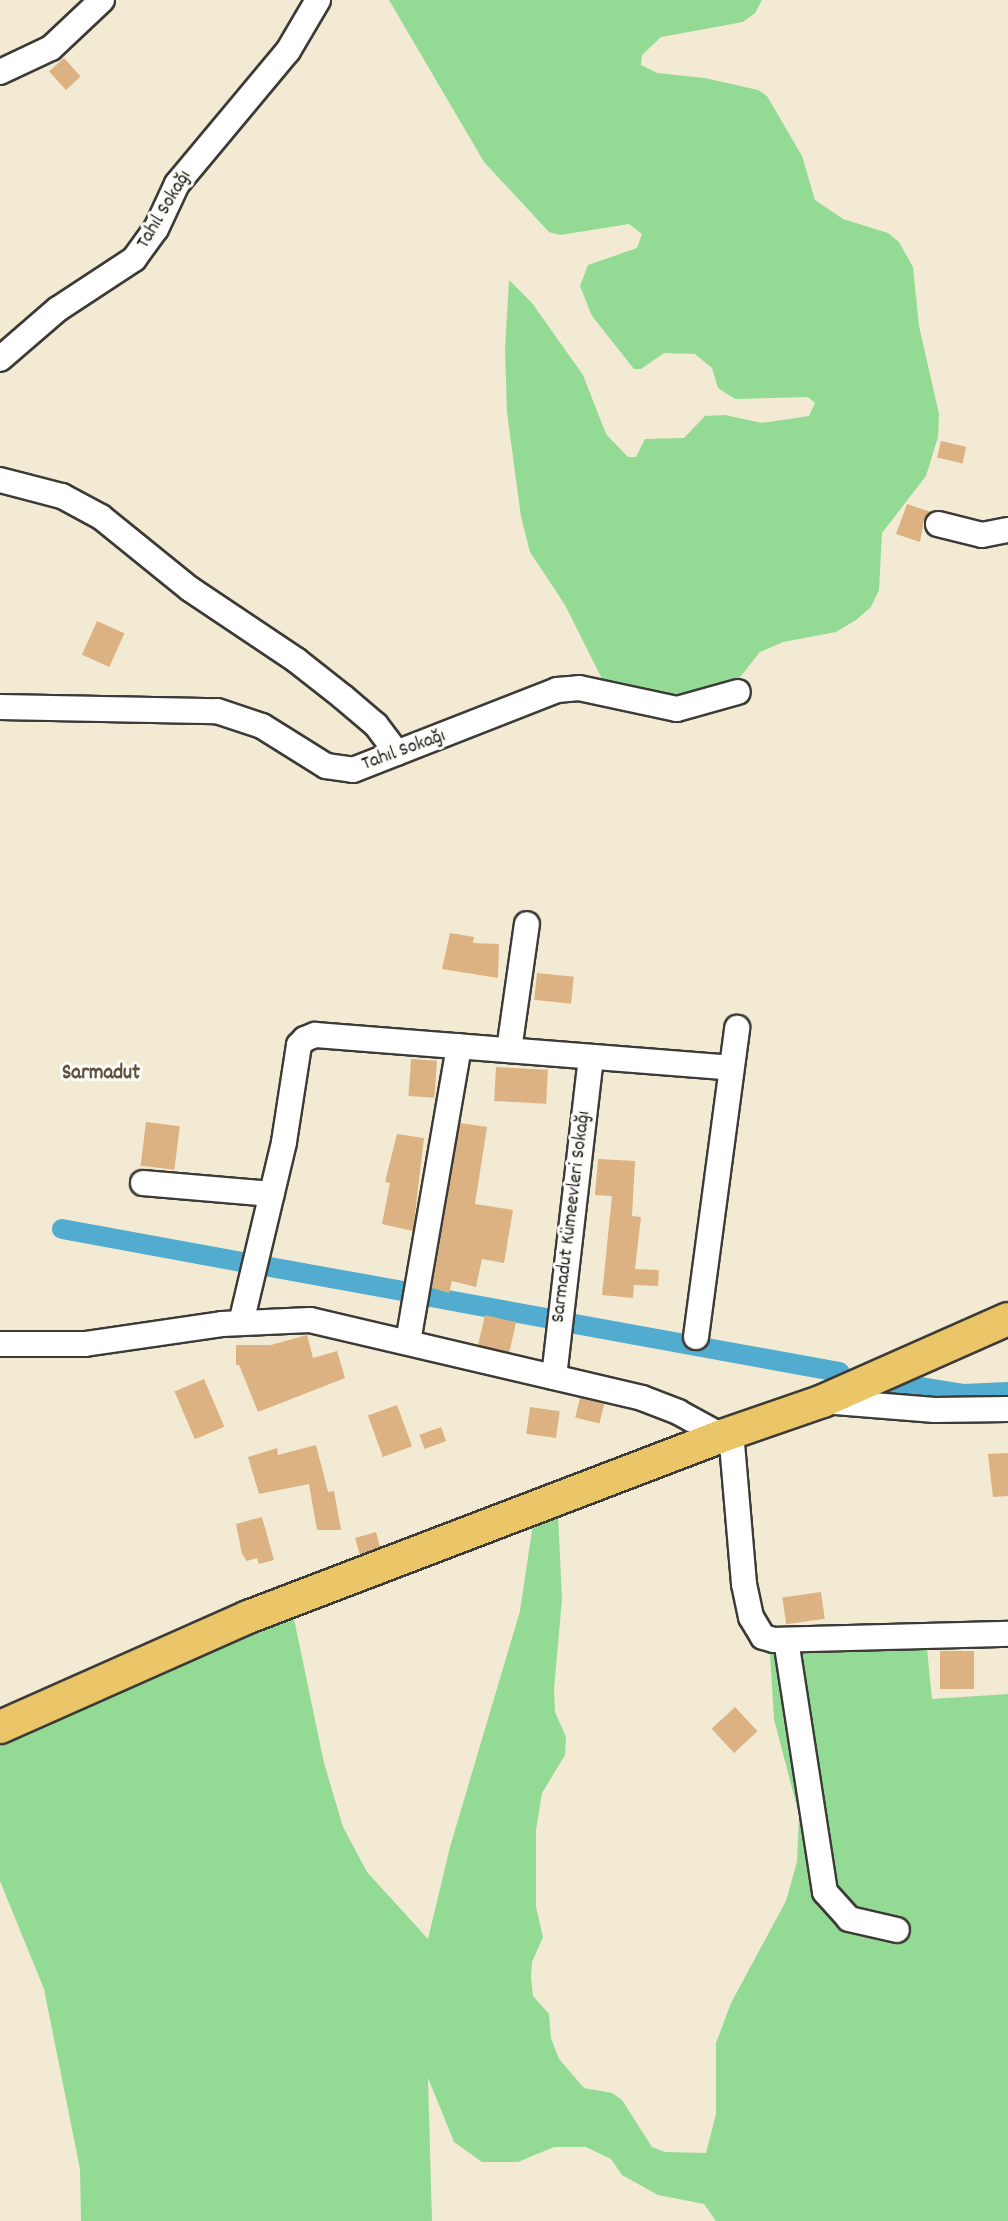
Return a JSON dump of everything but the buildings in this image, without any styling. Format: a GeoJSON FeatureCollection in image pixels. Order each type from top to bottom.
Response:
{"type":"FeatureCollection","features":[{"type":"Feature","properties":{"kind":"main road"},"geometry":{"type":"LineString","coordinates":[[0,1727],[248,1617],[726,1434],[823,1401],[1008,1318]]}},
{"type":"Feature","properties":{"kind":"street"},"geometry":{"type":"LineString","coordinates":[[0,72],[51,48],[102,0]]}},
{"type":"Feature","properties":{"kind":"street","name":"Tahıl Sokağı"},"geometry":{"type":"LineString","coordinates":[[0,359],[57,309],[134,259],[156,229],[177,184],[288,51],[318,0]]}},
{"type":"Feature","properties":{"kind":"street"},"geometry":{"type":"LineString","coordinates":[[3,486],[62,496],[101,517],[190,589],[296,660],[343,697],[376,725],[397,753]]}},
{"type":"Feature","properties":{"kind":"street"},"geometry":{"type":"LineString","coordinates":[[938,524],[982,535],[1008,530]]}},
{"type":"Feature","properties":{"kind":"street","name":"Tahıl Sokağı"},"geometry":{"type":"LineString","coordinates":[[0,707],[218,711],[262,726],[326,766],[353,770],[557,690],[579,688],[677,709],[738,692]]}},
{"type":"Feature","properties":{"kind":"street"},"geometry":{"type":"LineString","coordinates":[[509,1050],[527,924]]}},
{"type":"Feature","properties":{"kind":"street"},"geometry":{"type":"LineString","coordinates":[[696,1337],[737,1028]]}},
{"type":"Feature","properties":{"kind":"street"},"geometry":{"type":"LineString","coordinates":[[241,1323],[272,1194],[299,1045],[305,1039],[315,1035],[731,1068]]}},
{"type":"Feature","properties":{"kind":"street"},"geometry":{"type":"LineString","coordinates":[[408,1342],[459,1046]]}},
{"type":"Feature","properties":{"kind":"street","name":"Sarmadut Kümeevleri Sokağı"},"geometry":{"type":"LineString","coordinates":[[554,1377],[591,1057]]}},
{"type":"Feature","properties":{"kind":"street"},"geometry":{"type":"LineString","coordinates":[[143,1183],[272,1194]]}},
{"type":"Feature","properties":{"kind":"street"},"geometry":{"type":"LineString","coordinates":[[0,1344],[85,1344],[241,1323],[310,1320],[642,1398],[726,1434],[750,1617],[763,1637],[786,1640],[1008,1634]]}},
{"type":"Feature","properties":{"kind":"street"},"geometry":{"type":"LineString","coordinates":[[823,1401],[935,1410],[1008,1409]]}},
{"type":"Feature","properties":{"kind":"street"},"geometry":{"type":"LineString","coordinates":[[786,1640],[825,1892],[849,1919],[897,1930]]}},
{"type":"Feature","properties":{"kind":"green space"},"geometry":{"type":"Polygon","coordinates":[[[389,0],[762,0],[755,13],[743,22],[661,37],[642,55],[641,65],[657,73],[705,78],[758,90],[767,96],[802,156],[815,200],[843,219],[888,233],[899,242],[913,267],[919,326],[939,414],[938,437],[926,476],[882,533],[879,590],[871,607],[856,620],[836,632],[783,642],[760,652],[737,681],[684,702],[606,687],[565,605],[530,552],[521,517],[507,412],[505,349],[509,280],[532,303],[583,375],[606,434],[628,457],[636,457],[645,439],[684,438],[705,416],[725,415],[762,423],[809,416],[815,403],[808,397],[735,399],[718,388],[712,368],[695,354],[664,353],[641,369],[634,369],[592,316],[580,286],[588,265],[637,248],[642,234],[629,224],[560,235],[549,232],[484,162],[389,0]]]}},
{"type":"Feature","properties":{"kind":"green space"},"geometry":{"type":"Polygon","coordinates":[[[558,1514],[562,1599],[554,1689],[555,1712],[566,1737],[565,1755],[542,1793],[536,1830],[536,1907],[543,1937],[532,1962],[531,1977],[533,1996],[549,2014],[551,2038],[559,2059],[584,2088],[612,2093],[622,2100],[652,2147],[665,2152],[706,2153],[716,2114],[716,2043],[731,2003],[786,1901],[797,1862],[799,1815],[774,1719],[770,1654],[927,1649],[932,1699],[1008,1694],[1008,2221],[716,2221],[704,2204],[658,2195],[622,2175],[611,2159],[586,2147],[554,2147],[518,2162],[482,2162],[454,2142],[428,2078],[432,2221],[81,2221],[80,2169],[44,1989],[0,1881],[0,1741],[293,1614],[324,1763],[343,1827],[367,1872],[428,1939],[450,1847],[520,1611],[533,1524],[558,1514]]]}},
{"type":"Feature","properties":{"kind":"waterway"},"geometry":{"type":"LineString","coordinates":[[62,1229],[241,1262]]}},
{"type":"Feature","properties":{"kind":"waterway"},"geometry":{"type":"LineString","coordinates":[[270,1267],[402,1291]]}},
{"type":"Feature","properties":{"kind":"waterway"},"geometry":{"type":"LineString","coordinates":[[431,1297],[545,1318]]}},
{"type":"Feature","properties":{"kind":"waterway"},"geometry":{"type":"LineString","coordinates":[[575,1324],[840,1372]]}},
{"type":"Feature","properties":{"kind":"waterway"},"geometry":{"type":"LineString","coordinates":[[889,1382],[963,1394],[1008,1392]]}},
{"type":"Feature","properties":{"kind":"district","name":"Sarmadut"},"geometry":{"type":"Point","coordinates":[101,1074]}}]}
